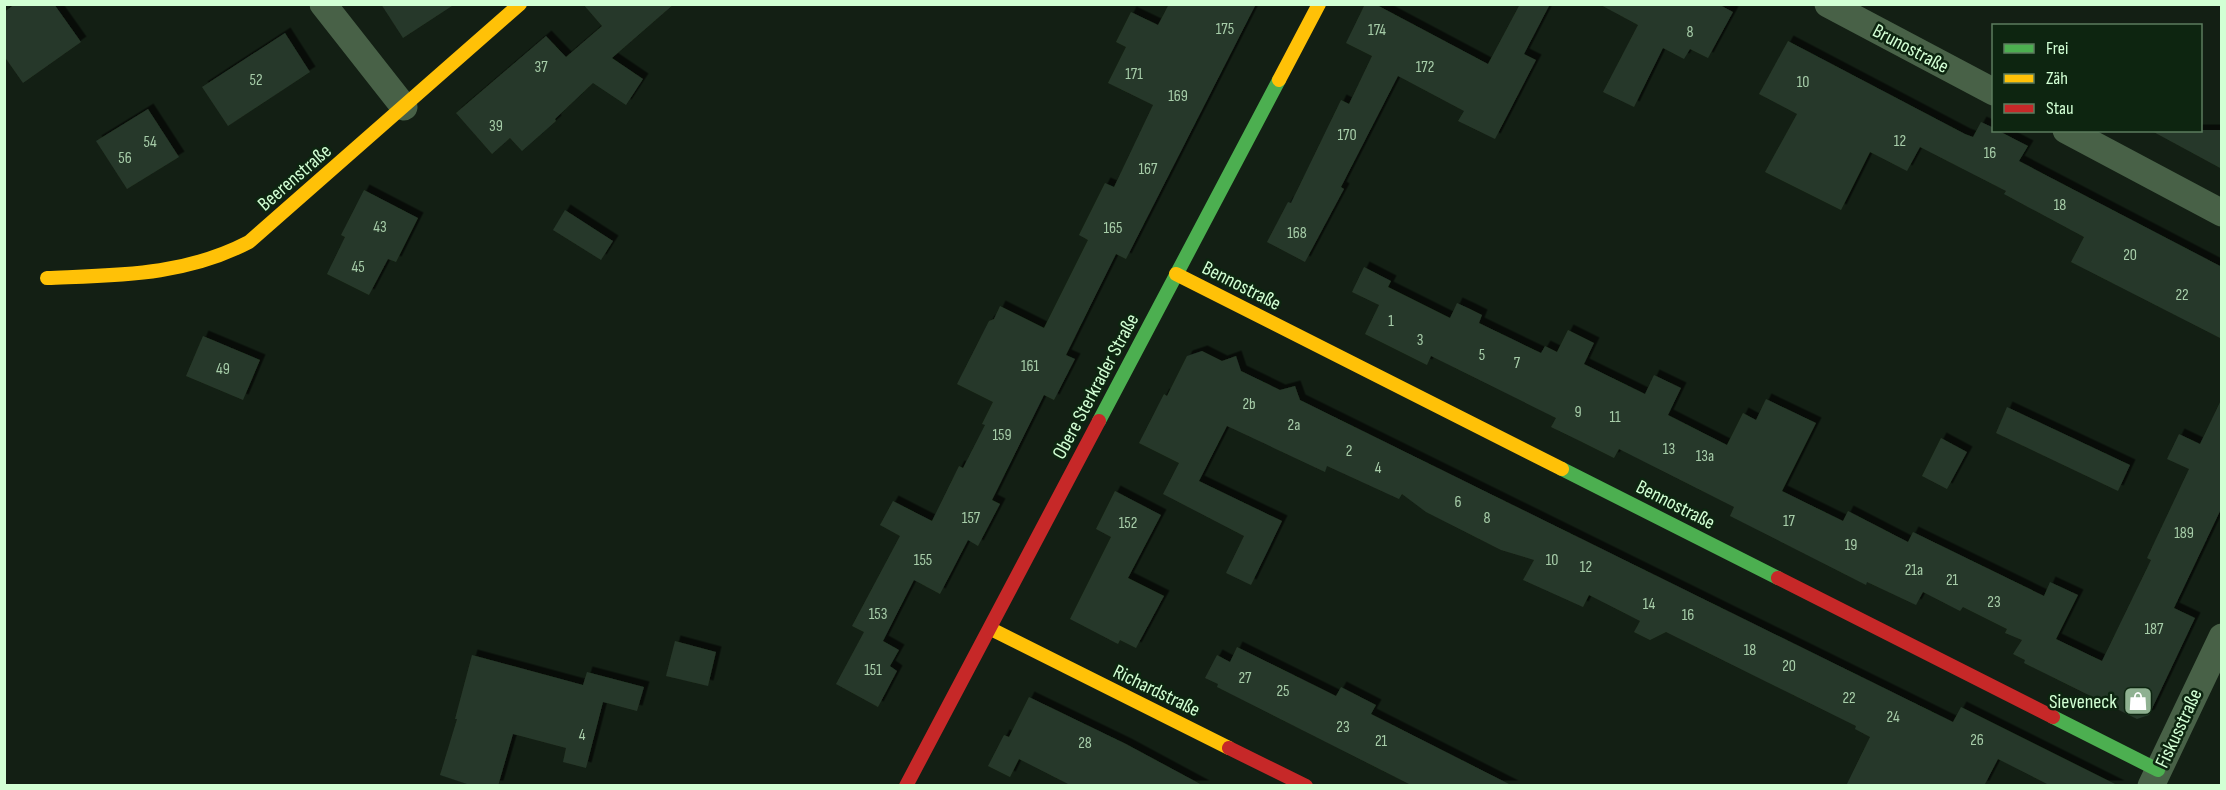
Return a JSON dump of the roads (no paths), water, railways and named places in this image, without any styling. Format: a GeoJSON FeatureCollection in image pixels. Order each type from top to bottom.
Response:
{"type":"FeatureCollection","features":[{"type":"Feature","properties":{"kind":"street"},"geometry":{"type":"LineString","coordinates":[[323,4],[404,107]]}},
{"type":"Feature","properties":{"kind":"street","name":"Beerenstraße"},"geometry":{"type":"LineString","coordinates":[[47,278],[159,272],[193,264],[238,249],[249,242],[520,4]]}},
{"type":"Feature","properties":{"kind":"street","name":"Obere Sterkrader Straße"},"geometry":{"type":"LineString","coordinates":[[906,786],[1318,4]]}},
{"type":"Feature","properties":{"kind":"street","name":"Brunostraße"},"geometry":{"type":"LineString","coordinates":[[1828,4],[1992,91]]}},
{"type":"Feature","properties":{"kind":"street"},"geometry":{"type":"LineString","coordinates":[[2070,132],[2222,213]]}},
{"type":"Feature","properties":{"kind":"street","name":"Bennostraße"},"geometry":{"type":"LineString","coordinates":[[1176,274],[2155,778]]}},
{"type":"Feature","properties":{"kind":"street","name":"Richardstraße"},"geometry":{"type":"LineString","coordinates":[[990,628],[1306,786]]}},
{"type":"Feature","properties":{"kind":"street","name":"Fiskusstraße"},"geometry":{"type":"LineString","coordinates":[[2155,778],[2222,637]]}},
{"type":"Feature","properties":{"kind":"place","name":"Sieveneck"},"geometry":{"type":"Point","coordinates":[2138,701]}}]}
